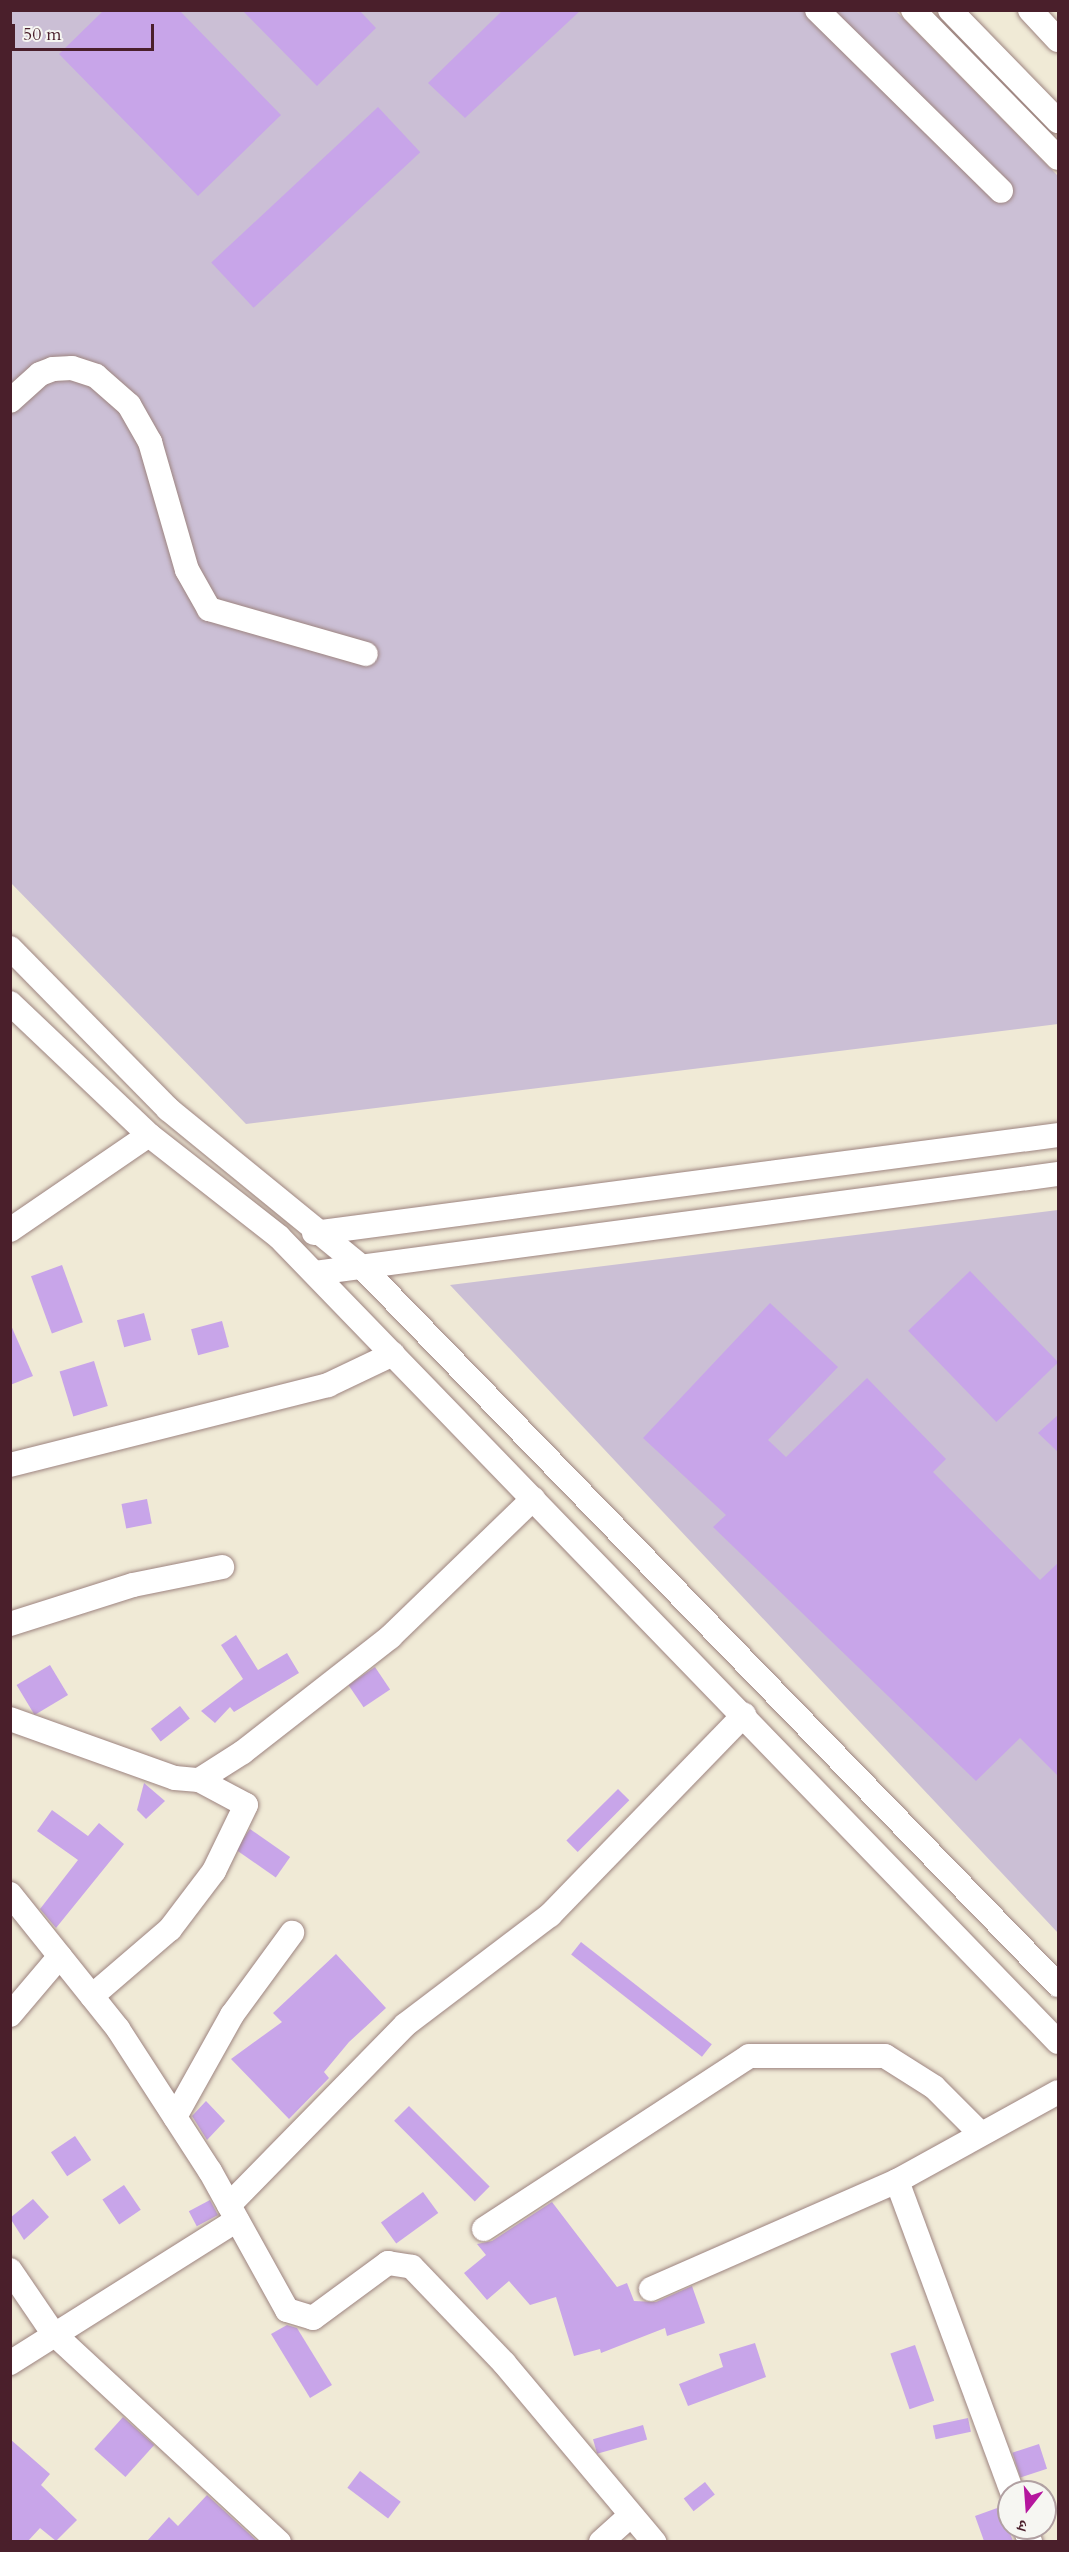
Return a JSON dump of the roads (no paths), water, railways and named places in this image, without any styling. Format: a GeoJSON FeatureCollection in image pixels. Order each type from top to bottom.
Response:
{"type":"FeatureCollection","features":[{"type":"Feature","properties":{"kind":"street"},"geometry":{"type":"LineString","coordinates":[[817,10],[1001,191]]}},
{"type":"Feature","properties":{"kind":"street"},"geometry":{"type":"LineString","coordinates":[[914,10],[1059,158]]}},
{"type":"Feature","properties":{"kind":"street"},"geometry":{"type":"LineString","coordinates":[[950,10],[1059,121]]}},
{"type":"Feature","properties":{"kind":"street"},"geometry":{"type":"LineString","coordinates":[[1030,10],[1059,40]]}},
{"type":"Feature","properties":{"kind":"street"},"geometry":{"type":"LineString","coordinates":[[10,401],[40,374],[53,369],[72,368],[96,376],[129,405],[150,442],[187,570],[209,609],[366,654]]}},
{"type":"Feature","properties":{"kind":"street"},"geometry":{"type":"LineString","coordinates":[[10,948],[168,1109],[324,1232],[362,1266],[1059,1985]]}},
{"type":"Feature","properties":{"kind":"street"},"geometry":{"type":"LineString","coordinates":[[10,1003],[149,1135],[279,1236],[1059,2042]]}},
{"type":"Feature","properties":{"kind":"street"},"geometry":{"type":"LineString","coordinates":[[10,1230],[149,1135]]}},
{"type":"Feature","properties":{"kind":"street"},"geometry":{"type":"LineString","coordinates":[[279,1236],[324,1232],[1059,1135]]}},
{"type":"Feature","properties":{"kind":"street"},"geometry":{"type":"LineString","coordinates":[[315,1273],[1059,1174]]}},
{"type":"Feature","properties":{"kind":"street"},"geometry":{"type":"LineString","coordinates":[[10,1465],[328,1384],[393,1354]]}},
{"type":"Feature","properties":{"kind":"street"},"geometry":{"type":"LineString","coordinates":[[199,1780],[243,1752],[390,1637],[533,1499]]}},
{"type":"Feature","properties":{"kind":"street"},"geometry":{"type":"LineString","coordinates":[[10,1624],[133,1586],[222,1567]]}},
{"type":"Feature","properties":{"kind":"street"},"geometry":{"type":"LineString","coordinates":[[10,2363],[233,2212],[405,2025],[550,1915],[744,1715]]}},
{"type":"Feature","properties":{"kind":"street"},"geometry":{"type":"LineString","coordinates":[[10,1719],[175,1778],[199,1780],[237,1797],[246,1805],[244,1816],[214,1871],[170,1929],[92,1996]]}},
{"type":"Feature","properties":{"kind":"street"},"geometry":{"type":"LineString","coordinates":[[10,1894],[92,1996],[175,2117],[233,2212],[287,2310],[303,2319],[320,2315],[388,2263],[412,2267],[431,2281],[654,2541]]}},
{"type":"Feature","properties":{"kind":"street"},"geometry":{"type":"LineString","coordinates":[[175,2117],[232,2014],[292,1933]]}},
{"type":"Feature","properties":{"kind":"street"},"geometry":{"type":"LineString","coordinates":[[10,2015],[60,1956]]}},
{"type":"Feature","properties":{"kind":"street"},"geometry":{"type":"LineString","coordinates":[[484,2229],[749,2056],[885,2056],[934,2086],[980,2133]]}},
{"type":"Feature","properties":{"kind":"street"},"geometry":{"type":"LineString","coordinates":[[651,2289],[897,2181],[980,2133],[1059,2092]]}},
{"type":"Feature","properties":{"kind":"street"},"geometry":{"type":"LineString","coordinates":[[897,2181],[1008,2480]]}},
{"type":"Feature","properties":{"kind":"street"},"geometry":{"type":"LineString","coordinates":[[10,2270],[53,2333],[279,2541]]}},
{"type":"Feature","properties":{"kind":"street"},"geometry":{"type":"LineString","coordinates":[[601,2541],[631,2515]]}}]}
